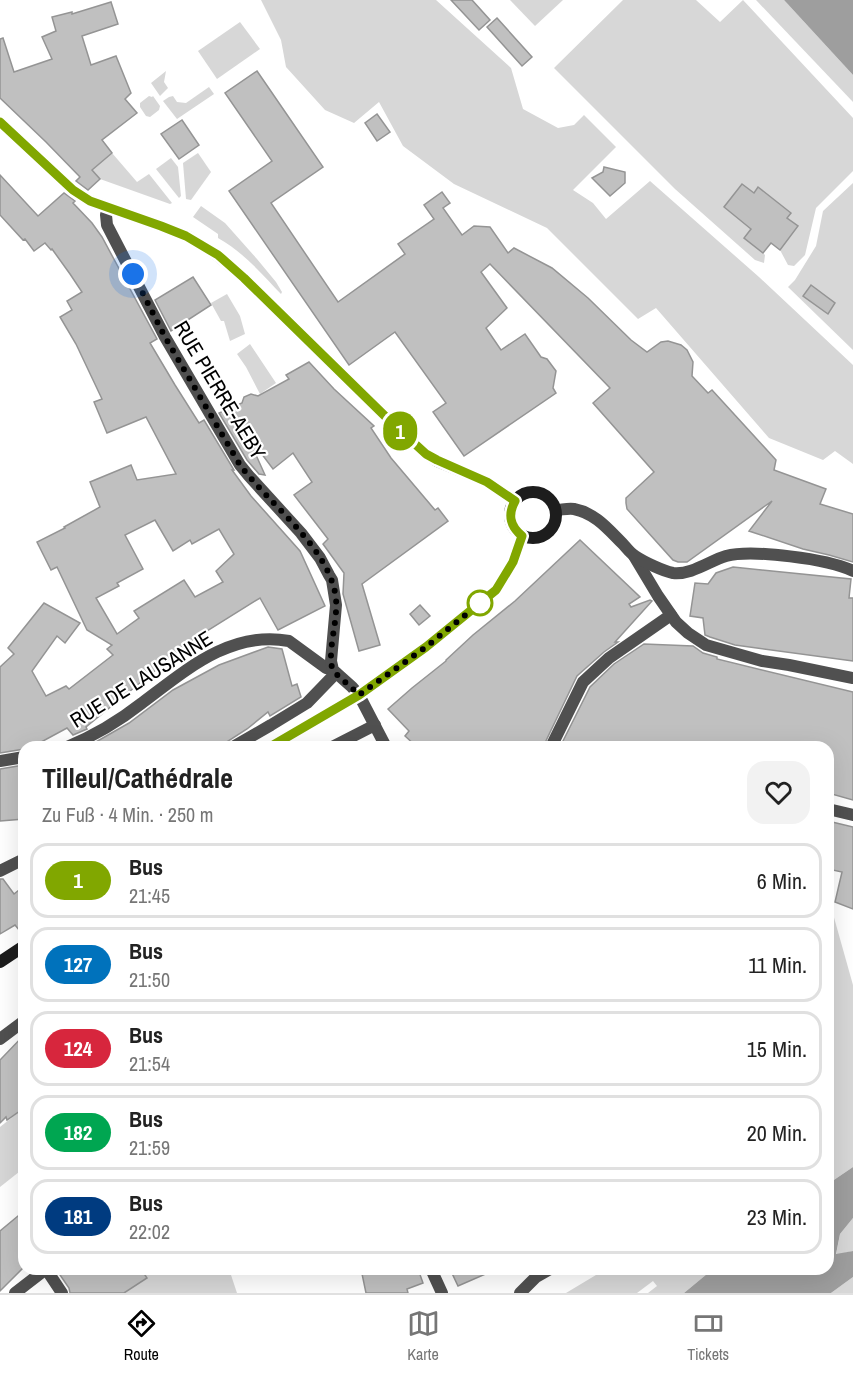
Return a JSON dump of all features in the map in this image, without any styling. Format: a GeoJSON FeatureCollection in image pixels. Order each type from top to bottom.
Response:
{"type":"FeatureCollection","features":[{"type":"Feature","properties":{"kind":"main road"},"geometry":{"type":"LineString","coordinates":[[0,122],[73,190],[90,201],[186,236],[218,255],[426,454],[487,482],[515,501]]}},
{"type":"Feature","properties":{"kind":"main road"},"geometry":{"type":"LineString","coordinates":[[538,493],[550,500],[556,510],[554,525],[543,536],[529,538],[522,536],[511,524],[511,508],[515,501],[525,494],[538,493]]}},
{"type":"Feature","properties":{"kind":"main road"},"geometry":{"type":"LineString","coordinates":[[280,741],[359,695],[426,647],[496,590],[513,562],[522,536]]}},
{"type":"Feature","properties":{"kind":"main road"},"geometry":{"type":"LineString","coordinates":[[0,962],[18,950]]}},
{"type":"Feature","properties":{"kind":"street","name":"RUE PIERRE-AEBY"},"geometry":{"type":"LineString","coordinates":[[108,208],[107,225],[165,337],[206,409],[249,476],[301,533],[320,558],[332,580],[336,605],[331,661],[335,672]]}},
{"type":"Feature","properties":{"kind":"street"},"geometry":{"type":"LineString","coordinates":[[556,510],[573,509],[587,513],[601,522],[634,556],[676,622],[706,645],[762,661],[853,678]]}},
{"type":"Feature","properties":{"kind":"street"},"geometry":{"type":"LineString","coordinates":[[634,556],[663,570],[675,573],[693,570],[725,556],[745,554],[810,560],[853,571]]}},
{"type":"Feature","properties":{"kind":"street"},"geometry":{"type":"LineString","coordinates":[[554,741],[583,682],[609,658],[671,615]]}},
{"type":"Feature","properties":{"kind":"street","name":"RUE DE LAUSANNE"},"geometry":{"type":"LineString","coordinates":[[82,741],[143,703],[203,658],[221,650],[261,640],[289,641],[335,672],[359,695],[383,741]]}},
{"type":"Feature","properties":{"kind":"street"},"geometry":{"type":"LineString","coordinates":[[245,741],[307,703],[335,672]]}},
{"type":"Feature","properties":{"kind":"street"},"geometry":{"type":"LineString","coordinates":[[344,741],[375,725]]}},
{"type":"Feature","properties":{"kind":"street"},"geometry":{"type":"LineString","coordinates":[[0,761],[18,758]]}},
{"type":"Feature","properties":{"kind":"street"},"geometry":{"type":"LineString","coordinates":[[834,810],[853,814]]}},
{"type":"Feature","properties":{"kind":"street"},"geometry":{"type":"LineString","coordinates":[[0,870],[18,862]]}},
{"type":"Feature","properties":{"kind":"street"},"geometry":{"type":"LineString","coordinates":[[0,1039],[18,1026]]}},
{"type":"Feature","properties":{"kind":"street"},"geometry":{"type":"LineString","coordinates":[[15,1293],[38,1275]]}},
{"type":"Feature","properties":{"kind":"street"},"geometry":{"type":"LineString","coordinates":[[50,1275],[62,1293]]}},
{"type":"Feature","properties":{"kind":"street"},"geometry":{"type":"LineString","coordinates":[[434,1275],[442,1293]]}},
{"type":"Feature","properties":{"kind":"street"},"geometry":{"type":"LineString","coordinates":[[520,1293],[540,1275]]}},
{"type":"Feature","properties":{"kind":"shaded area"},"geometry":{"type":"Polygon","coordinates":[[[261,0],[436,0],[511,68],[523,109],[558,128],[574,125],[584,115],[616,147],[573,190],[593,203],[606,219],[650,181],[759,277],[853,365],[853,464],[835,451],[823,460],[769,438],[656,308],[638,319],[547,228],[454,184],[403,146],[379,102],[354,123],[325,110],[286,67],[281,40],[261,0]]]}},
{"type":"Feature","properties":{"kind":"shaded area"},"geometry":{"type":"Polygon","coordinates":[[[510,0],[563,0],[535,26],[510,0]]]}},
{"type":"Feature","properties":{"kind":"shaded area"},"geometry":{"type":"Polygon","coordinates":[[[623,0],[696,0],[720,22],[743,0],[853,118],[853,171],[816,208],[805,255],[794,266],[788,265],[780,250],[769,239],[763,253],[764,263],[755,260],[675,189],[554,68],[623,0]]]}},
{"type":"Feature","properties":{"kind":"shaded area"},"geometry":{"type":"Polygon","coordinates":[[[756,0],[784,0],[853,75],[853,102],[756,0]]]}},
{"type":"Feature","properties":{"kind":"shaded area"},"geometry":{"type":"Polygon","coordinates":[[[784,0],[853,0],[853,75],[784,0]]]}},
{"type":"Feature","properties":{"kind":"shaded area"},"geometry":{"type":"Polygon","coordinates":[[[240,22],[260,49],[217,79],[198,51],[240,22]]]}},
{"type":"Feature","properties":{"kind":"shaded area"},"geometry":{"type":"Polygon","coordinates":[[[166,71],[164,82],[168,88],[160,96],[151,83],[166,71]]]}},
{"type":"Feature","properties":{"kind":"shaded area"},"geometry":{"type":"Polygon","coordinates":[[[209,87],[214,94],[177,119],[163,101],[173,96],[177,102],[186,103],[209,87]]]}},
{"type":"Feature","properties":{"kind":"shaded area"},"geometry":{"type":"Polygon","coordinates":[[[149,96],[153,96],[160,106],[159,110],[150,117],[146,116],[140,107],[140,103],[149,96]]]}},
{"type":"Feature","properties":{"kind":"shaded area"},"geometry":{"type":"Polygon","coordinates":[[[112,153],[137,182],[149,174],[172,203],[100,179],[92,170],[112,153]]]}},
{"type":"Feature","properties":{"kind":"shaded area"},"geometry":{"type":"Polygon","coordinates":[[[198,153],[211,172],[191,200],[186,199],[183,163],[198,153]]]}},
{"type":"Feature","properties":{"kind":"shaded area"},"geometry":{"type":"Polygon","coordinates":[[[171,158],[178,167],[181,196],[179,198],[156,169],[171,158]]]}},
{"type":"Feature","properties":{"kind":"shaded area"},"geometry":{"type":"Polygon","coordinates":[[[853,183],[853,350],[788,287],[795,280],[816,246],[823,211],[853,183]]]}},
{"type":"Feature","properties":{"kind":"shaded area"},"geometry":{"type":"Polygon","coordinates":[[[201,206],[225,223],[276,282],[281,294],[243,256],[218,238],[218,234],[193,217],[201,206]]]}},
{"type":"Feature","properties":{"kind":"shaded area"},"geometry":{"type":"Polygon","coordinates":[[[227,294],[240,316],[245,334],[230,341],[224,321],[221,321],[211,303],[227,294]]]}},
{"type":"Feature","properties":{"kind":"shaded area"},"geometry":{"type":"Polygon","coordinates":[[[250,344],[276,383],[260,394],[237,354],[250,344]]]}},
{"type":"Feature","properties":{"kind":"shaded area"},"geometry":{"type":"Polygon","coordinates":[[[834,918],[853,985],[853,1167],[834,1180],[834,918]]]}},
{"type":"Feature","properties":{"kind":"shaded area"},"geometry":{"type":"Polygon","coordinates":[[[18,1113],[18,1173],[0,1187],[0,1127],[18,1113]]]}},
{"type":"Feature","properties":{"kind":"shaded area"},"geometry":{"type":"Polygon","coordinates":[[[853,1167],[853,1218],[840,1234],[836,1254],[853,1251],[853,1277],[831,1293],[684,1293],[706,1275],[834,1275],[834,1180],[853,1167]]]}},
{"type":"Feature","properties":{"kind":"shaded area"},"geometry":{"type":"Polygon","coordinates":[[[853,1218],[853,1251],[836,1255],[840,1234],[853,1218]]]}},
{"type":"Feature","properties":{"kind":"shaded area"},"geometry":{"type":"Polygon","coordinates":[[[145,1275],[231,1275],[237,1293],[124,1293],[147,1278],[145,1275]]]}},
{"type":"Feature","properties":{"kind":"shaded area"},"geometry":{"type":"Polygon","coordinates":[[[596,1275],[706,1275],[684,1293],[648,1293],[657,1286],[653,1281],[637,1293],[566,1293],[596,1275]]]}},
{"type":"Feature","properties":{"kind":"shaded area"},"geometry":{"type":"Polygon","coordinates":[[[853,1277],[853,1293],[831,1293],[853,1277]]]}},
{"type":"Feature","properties":{"kind":"building"},"geometry":{"type":"Polygon","coordinates":[[[451,0],[472,0],[490,20],[479,30],[451,0]]]}},
{"type":"Feature","properties":{"kind":"building"},"geometry":{"type":"Polygon","coordinates":[[[111,2],[118,24],[82,36],[91,65],[116,56],[131,93],[125,99],[137,113],[102,140],[112,153],[92,170],[100,179],[88,190],[76,181],[80,177],[0,98],[0,39],[3,38],[14,72],[52,59],[42,37],[56,31],[52,17],[72,12],[72,14],[111,2]]]}},
{"type":"Feature","properties":{"kind":"building"},"geometry":{"type":"Polygon","coordinates":[[[497,18],[532,57],[522,66],[487,27],[497,18]]]}},
{"type":"Feature","properties":{"kind":"building"},"geometry":{"type":"Polygon","coordinates":[[[257,71],[323,167],[271,203],[338,302],[405,254],[398,244],[434,219],[424,205],[442,192],[450,203],[443,208],[462,235],[474,226],[490,227],[508,253],[514,248],[552,268],[647,352],[661,342],[668,341],[681,345],[687,350],[693,362],[692,376],[708,393],[712,390],[776,460],[774,470],[826,489],[820,504],[853,514],[853,562],[803,549],[749,531],[772,501],[687,562],[673,560],[627,509],[626,498],[654,472],[593,403],[610,388],[490,264],[481,272],[507,308],[486,328],[501,350],[525,334],[541,357],[547,359],[556,371],[553,388],[556,393],[464,456],[433,412],[446,403],[395,332],[349,365],[229,191],[272,161],[225,93],[257,71]]]}},
{"type":"Feature","properties":{"kind":"building"},"geometry":{"type":"Polygon","coordinates":[[[377,114],[390,132],[377,141],[365,123],[377,114]]]}},
{"type":"Feature","properties":{"kind":"building"},"geometry":{"type":"Polygon","coordinates":[[[182,120],[199,145],[179,159],[161,134],[182,120]]]}},
{"type":"Feature","properties":{"kind":"building"},"geometry":{"type":"Polygon","coordinates":[[[604,167],[625,172],[625,183],[610,196],[592,178],[603,172],[604,167]]]}},
{"type":"Feature","properties":{"kind":"building"},"geometry":{"type":"Polygon","coordinates":[[[0,175],[38,216],[64,193],[75,201],[73,203],[92,223],[102,237],[157,339],[150,343],[175,385],[199,423],[204,420],[234,470],[232,470],[251,496],[300,551],[325,606],[278,630],[260,598],[194,639],[86,727],[87,729],[73,735],[67,728],[43,741],[18,741],[18,750],[0,753],[0,667],[14,654],[8,648],[44,603],[80,623],[65,643],[57,636],[32,671],[46,696],[66,686],[69,689],[113,655],[107,649],[112,645],[87,630],[57,567],[51,570],[37,542],[100,507],[90,482],[131,465],[137,480],[176,474],[146,417],[107,433],[94,402],[102,399],[76,344],[60,317],[72,310],[67,301],[82,292],[52,249],[45,243],[34,251],[25,239],[23,240],[0,215],[0,175]],[[155,520],[125,535],[143,569],[117,583],[119,586],[96,598],[117,634],[139,618],[134,611],[184,580],[195,597],[223,582],[216,571],[234,554],[219,529],[192,544],[190,540],[173,551],[155,520]]]}},
{"type":"Feature","properties":{"kind":"building"},"geometry":{"type":"Polygon","coordinates":[[[742,184],[754,193],[758,187],[791,213],[787,218],[798,226],[780,250],[771,243],[763,253],[744,238],[751,229],[724,207],[742,184]]]}},
{"type":"Feature","properties":{"kind":"building"},"geometry":{"type":"Polygon","coordinates":[[[193,277],[211,305],[171,331],[155,300],[193,277]]]}},
{"type":"Feature","properties":{"kind":"building"},"geometry":{"type":"Polygon","coordinates":[[[811,285],[835,303],[828,314],[803,296],[811,285]]]}},
{"type":"Feature","properties":{"kind":"building"},"geometry":{"type":"Polygon","coordinates":[[[309,362],[374,426],[371,428],[391,458],[435,510],[438,508],[448,521],[362,584],[380,645],[359,651],[343,594],[344,573],[323,544],[328,539],[294,495],[312,482],[293,453],[273,469],[261,453],[256,455],[265,475],[259,474],[247,460],[219,413],[242,403],[244,397],[251,394],[258,396],[289,379],[286,375],[309,362]]]}},
{"type":"Feature","properties":{"kind":"building"},"geometry":{"type":"Polygon","coordinates":[[[580,540],[640,597],[629,604],[631,607],[652,601],[615,642],[618,642],[577,676],[546,741],[410,741],[405,736],[409,731],[388,709],[515,601],[580,540]]]}},
{"type":"Feature","properties":{"kind":"building"},"geometry":{"type":"Polygon","coordinates":[[[733,567],[851,579],[849,598],[853,598],[853,661],[735,645],[705,635],[703,618],[690,616],[695,583],[708,584],[716,573],[733,567]]]}},
{"type":"Feature","properties":{"kind":"building"},"geometry":{"type":"Polygon","coordinates":[[[420,605],[430,616],[419,625],[410,614],[420,605]]]}},
{"type":"Feature","properties":{"kind":"building"},"geometry":{"type":"Polygon","coordinates":[[[644,644],[693,646],[717,659],[853,692],[853,800],[834,795],[834,741],[563,741],[590,687],[614,664],[644,644]]]}},
{"type":"Feature","properties":{"kind":"building"},"geometry":{"type":"Polygon","coordinates":[[[268,647],[282,649],[292,686],[297,684],[301,697],[270,716],[268,712],[228,741],[98,741],[129,723],[173,690],[219,665],[268,647]]]}},
{"type":"Feature","properties":{"kind":"building"},"geometry":{"type":"Polygon","coordinates":[[[18,766],[18,820],[0,821],[0,769],[18,766]]]}},
{"type":"Feature","properties":{"kind":"building"},"geometry":{"type":"Polygon","coordinates":[[[834,822],[853,827],[853,909],[835,902],[842,872],[834,870],[834,822]]]}},
{"type":"Feature","properties":{"kind":"building"},"geometry":{"type":"Polygon","coordinates":[[[0,879],[3,879],[14,894],[18,891],[18,929],[15,925],[0,934],[0,879]]]}},
{"type":"Feature","properties":{"kind":"building"},"geometry":{"type":"Polygon","coordinates":[[[18,1041],[18,1112],[7,1120],[6,1117],[0,1123],[0,1060],[18,1041]]]}},
{"type":"Feature","properties":{"kind":"building"},"geometry":{"type":"Polygon","coordinates":[[[18,1216],[18,1273],[0,1291],[0,1231],[18,1216]]]}},
{"type":"Feature","properties":{"kind":"building"},"geometry":{"type":"Polygon","coordinates":[[[60,1275],[145,1275],[147,1278],[124,1293],[70,1293],[60,1275]]]}},
{"type":"Feature","properties":{"kind":"building"},"geometry":{"type":"Polygon","coordinates":[[[362,1275],[420,1275],[423,1283],[407,1289],[408,1293],[366,1293],[362,1275]]]}},
{"type":"Feature","properties":{"kind":"building"},"geometry":{"type":"Polygon","coordinates":[[[453,1275],[483,1275],[458,1286],[453,1275]]]}},
{"type":"Feature","properties":{"kind":"bus line","name":"1"},"geometry":{"type":"LineString","coordinates":[[0,122],[73,190],[90,201],[186,236],[218,255],[426,454],[487,482],[515,501],[511,508],[511,524],[522,536],[513,562],[496,590],[426,647],[359,695],[280,741]]}},
{"type":"Feature","properties":{"kind":"route"},"geometry":{"type":"LineString","coordinates":[[133,274],[165,337],[240,465],[301,533],[320,558],[332,580],[336,605],[331,661],[333,670],[359,695],[426,647],[480,603]]}}]}
